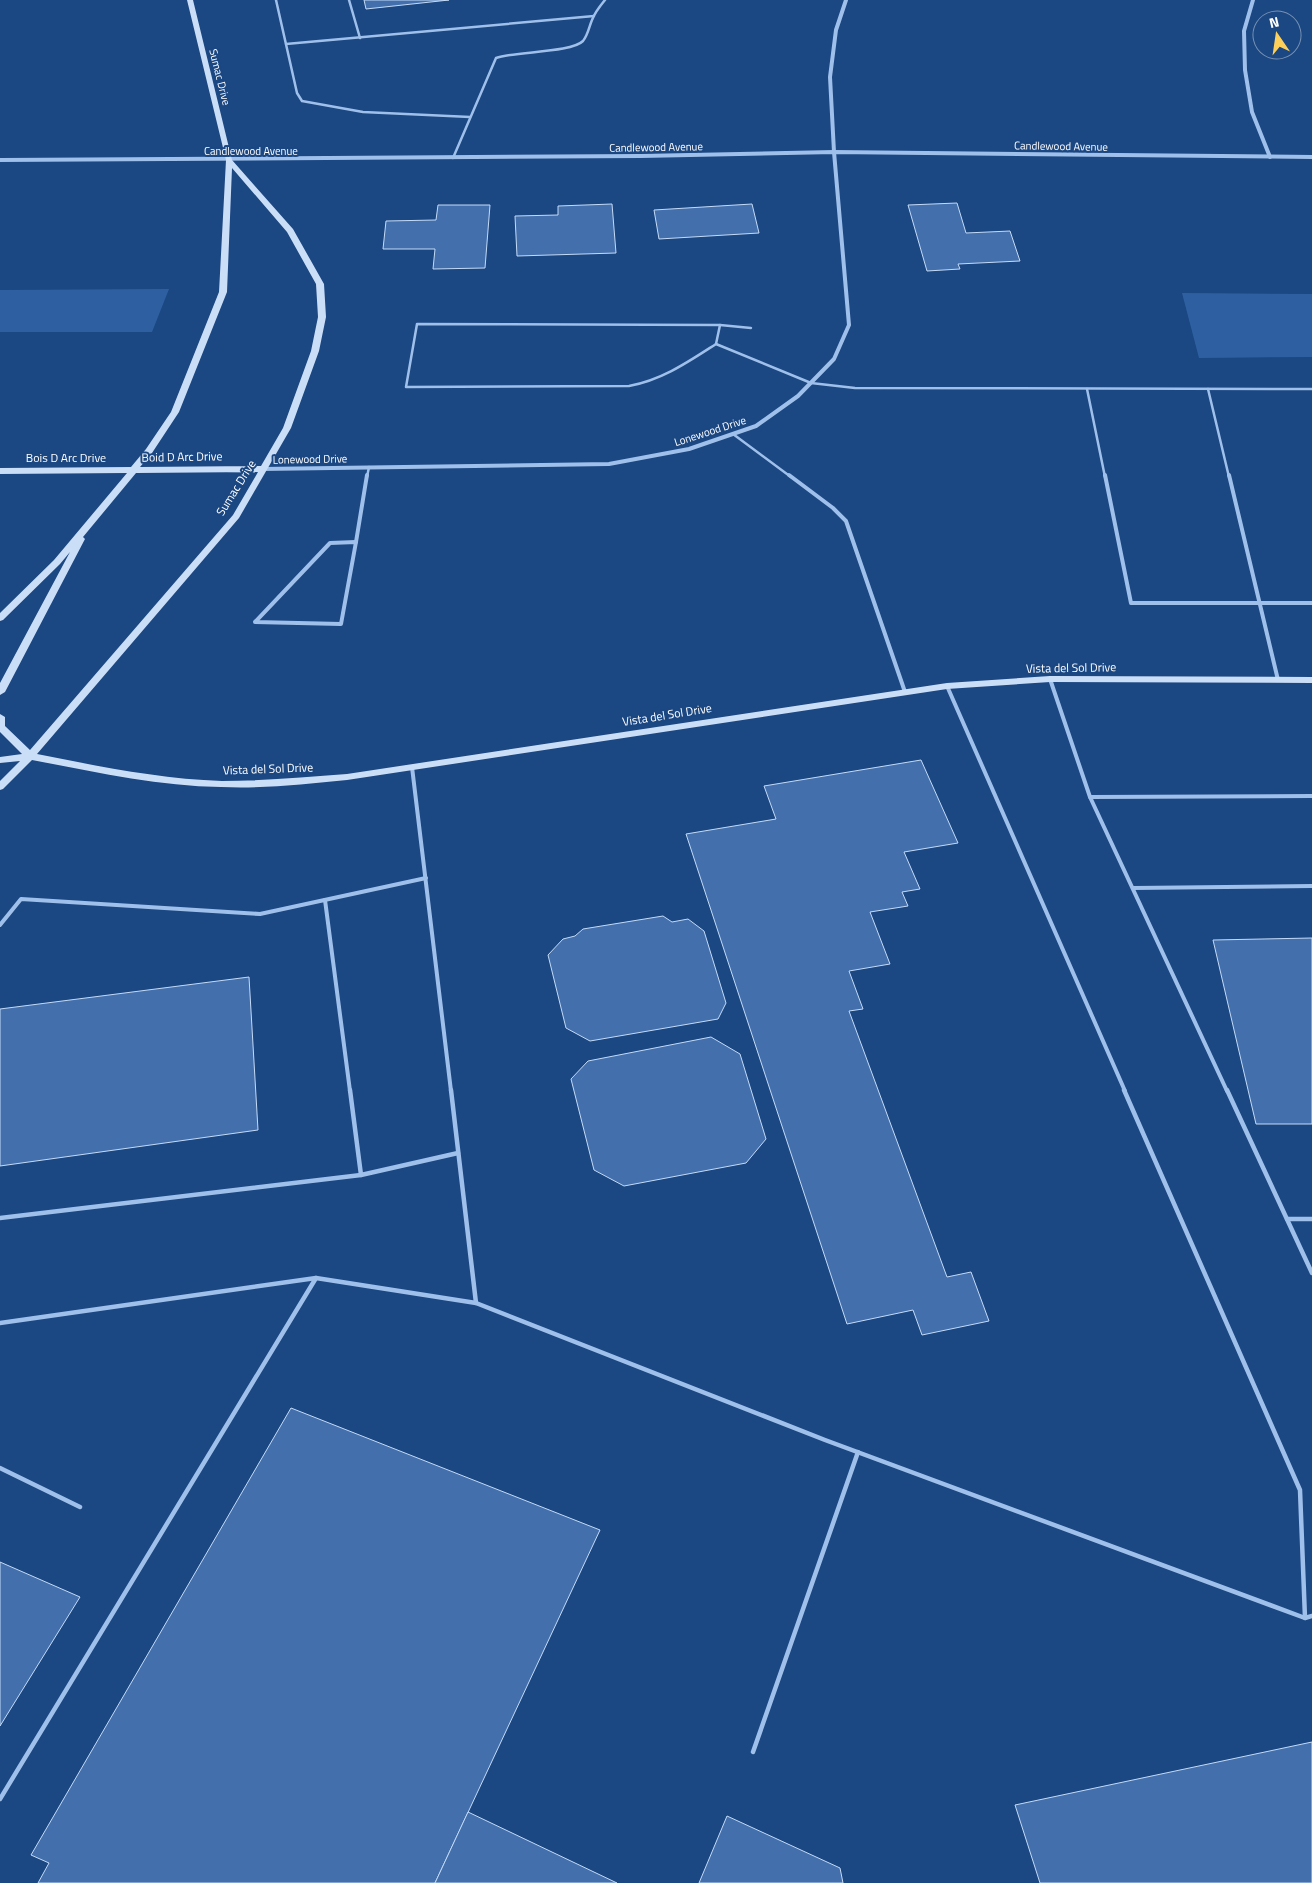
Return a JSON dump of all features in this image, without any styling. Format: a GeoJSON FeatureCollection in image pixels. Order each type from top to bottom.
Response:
{"type":"FeatureCollection","features":[{"type":"Feature","properties":{"kind":"street","name":"Sumac Drive"},"geometry":{"type":"LineString","coordinates":[[0,618],[57,562],[148,451],[175,412],[223,292],[229,160],[190,0]]}},
{"type":"Feature","properties":{"kind":"street","name":"Lonewood Drive"},"geometry":{"type":"LineString","coordinates":[[262,469],[609,464],[689,449],[756,426],[798,396],[834,359],[849,325],[834,152],[830,77],[836,30],[846,0]]}},
{"type":"Feature","properties":{"kind":"street"},"geometry":{"type":"LineString","coordinates":[[1253,0],[1244,31],[1245,70],[1252,112],[1270,157]]}},
{"type":"Feature","properties":{"kind":"street","name":"Candlewood Avenue"},"geometry":{"type":"LineString","coordinates":[[0,160],[453,158],[834,152],[1312,157]]}},
{"type":"Feature","properties":{"kind":"street","name":"Sumac Drive"},"geometry":{"type":"LineString","coordinates":[[0,787],[30,756],[236,516],[287,428],[315,351],[322,317],[320,284],[290,231],[229,160]]}},
{"type":"Feature","properties":{"kind":"street","name":"Boid D Arc Drive"},"geometry":{"type":"LineString","coordinates":[[133,470],[262,469]]}},
{"type":"Feature","properties":{"kind":"street","name":"Bois D Arc Drive"},"geometry":{"type":"LineString","coordinates":[[0,471],[133,470]]}},
{"type":"Feature","properties":{"kind":"street"},"geometry":{"type":"LineString","coordinates":[[0,692],[91,521]]}},
{"type":"Feature","properties":{"kind":"street","name":"Vista del Sol Drive"},"geometry":{"type":"LineString","coordinates":[[0,760],[30,756],[139,777],[221,784],[291,782],[347,777],[947,686],[1050,679],[1312,680]]}},
{"type":"Feature","properties":{"kind":"street"},"geometry":{"type":"LineString","coordinates":[[0,717],[1,727],[30,756]]}},
{"type":"Feature","properties":{"kind":"lane"},"geometry":{"type":"LineString","coordinates":[[276,0],[297,93],[302,101],[320,107],[357,111],[470,117]]}},
{"type":"Feature","properties":{"kind":"lane"},"geometry":{"type":"LineString","coordinates":[[349,0],[360,38]]}},
{"type":"Feature","properties":{"kind":"lane"},"geometry":{"type":"LineString","coordinates":[[453,158],[496,58],[506,53],[579,44],[587,36],[594,16],[605,0]]}},
{"type":"Feature","properties":{"kind":"lane"},"geometry":{"type":"LineString","coordinates":[[286,44],[594,16]]}},
{"type":"Feature","properties":{"kind":"lane"},"geometry":{"type":"LineString","coordinates":[[720,324],[716,344],[666,376],[647,384],[629,386],[406,387],[417,324],[720,324],[751,328]]}},
{"type":"Feature","properties":{"kind":"lane"},"geometry":{"type":"LineString","coordinates":[[716,344],[811,382],[855,388],[1312,389]]}},
{"type":"Feature","properties":{"kind":"lane"},"geometry":{"type":"LineString","coordinates":[[1087,389],[1131,603],[1312,602]]}},
{"type":"Feature","properties":{"kind":"lane"},"geometry":{"type":"LineString","coordinates":[[1208,389],[1278,680]]}},
{"type":"Feature","properties":{"kind":"lane"},"geometry":{"type":"LineString","coordinates":[[733,434],[833,508],[846,521],[906,692]]}},
{"type":"Feature","properties":{"kind":"lane"},"geometry":{"type":"LineString","coordinates":[[356,542],[330,542],[254,622],[341,624],[356,542],[368,468]]}},
{"type":"Feature","properties":{"kind":"lane"},"geometry":{"type":"LineString","coordinates":[[1050,679],[1090,797],[1312,1273]]}},
{"type":"Feature","properties":{"kind":"lane"},"geometry":{"type":"LineString","coordinates":[[947,686],[1300,1490],[1305,1618]]}},
{"type":"Feature","properties":{"kind":"lane"},"geometry":{"type":"LineString","coordinates":[[412,767],[476,1303]]}},
{"type":"Feature","properties":{"kind":"lane"},"geometry":{"type":"LineString","coordinates":[[1090,797],[1312,796]]}},
{"type":"Feature","properties":{"kind":"lane"},"geometry":{"type":"LineString","coordinates":[[0,925],[21,899],[260,914],[426,878]]}},
{"type":"Feature","properties":{"kind":"lane"},"geometry":{"type":"LineString","coordinates":[[1132,888],[1312,886]]}},
{"type":"Feature","properties":{"kind":"lane"},"geometry":{"type":"LineString","coordinates":[[324,900],[361,1175]]}},
{"type":"Feature","properties":{"kind":"lane"},"geometry":{"type":"LineString","coordinates":[[0,1218],[361,1175],[458,1153]]}},
{"type":"Feature","properties":{"kind":"lane"},"geometry":{"type":"LineString","coordinates":[[1287,1219],[1312,1219]]}},
{"type":"Feature","properties":{"kind":"lane"},"geometry":{"type":"LineString","coordinates":[[0,1323],[316,1278],[476,1303],[858,1452],[1305,1618],[1312,1616]]}},
{"type":"Feature","properties":{"kind":"lane"},"geometry":{"type":"LineString","coordinates":[[0,1799],[316,1278]]}},
{"type":"Feature","properties":{"kind":"lane"},"geometry":{"type":"LineString","coordinates":[[753,1752],[858,1452]]}},
{"type":"Feature","properties":{"kind":"lane"},"geometry":{"type":"LineString","coordinates":[[0,1468],[80,1507]]}},
{"type":"Feature","properties":{"kind":"shaded area"},"geometry":{"type":"Polygon","coordinates":[[[169,289],[152,332],[0,332],[0,290],[169,289]]]}},
{"type":"Feature","properties":{"kind":"shaded area"},"geometry":{"type":"Polygon","coordinates":[[[1182,293],[1312,294],[1312,357],[1199,358],[1182,293]]]}},
{"type":"Feature","properties":{"kind":"building"},"geometry":{"type":"Polygon","coordinates":[[[364,0],[449,0],[366,9],[364,0]]]}},
{"type":"Feature","properties":{"kind":"building"},"geometry":{"type":"Polygon","coordinates":[[[957,203],[966,233],[1010,231],[1020,261],[958,264],[960,269],[927,271],[908,205],[957,203]]]}},
{"type":"Feature","properties":{"kind":"building"},"geometry":{"type":"Polygon","coordinates":[[[612,204],[616,253],[517,256],[515,216],[558,215],[558,206],[612,204]]]}},
{"type":"Feature","properties":{"kind":"building"},"geometry":{"type":"Polygon","coordinates":[[[752,204],[759,233],[659,239],[654,210],[752,204]]]}},
{"type":"Feature","properties":{"kind":"building"},"geometry":{"type":"Polygon","coordinates":[[[438,205],[490,205],[485,268],[433,269],[435,249],[383,249],[386,221],[436,220],[438,205]]]}},
{"type":"Feature","properties":{"kind":"building"},"geometry":{"type":"Polygon","coordinates":[[[921,760],[958,843],[904,852],[920,889],[902,892],[908,906],[870,912],[890,964],[849,971],[863,1009],[849,1011],[947,1277],[971,1272],[989,1321],[922,1335],[913,1310],[847,1324],[686,834],[776,819],[764,786],[921,760]]]}},
{"type":"Feature","properties":{"kind":"building"},"geometry":{"type":"Polygon","coordinates":[[[663,916],[672,922],[688,919],[704,931],[726,1003],[718,1019],[590,1041],[566,1028],[548,955],[563,939],[575,936],[583,929],[663,916]]]}},
{"type":"Feature","properties":{"kind":"building"},"geometry":{"type":"Polygon","coordinates":[[[1312,938],[1312,1124],[1256,1124],[1213,940],[1312,938]]]}},
{"type":"Feature","properties":{"kind":"building"},"geometry":{"type":"Polygon","coordinates":[[[249,977],[258,1130],[0,1166],[0,1009],[249,977]]]}},
{"type":"Feature","properties":{"kind":"building"},"geometry":{"type":"Polygon","coordinates":[[[711,1037],[740,1054],[766,1139],[746,1163],[624,1186],[594,1170],[571,1079],[588,1061],[711,1037]]]}},
{"type":"Feature","properties":{"kind":"building"},"geometry":{"type":"Polygon","coordinates":[[[291,1408],[600,1530],[435,1883],[38,1883],[49,1863],[31,1855],[291,1408]]]}},
{"type":"Feature","properties":{"kind":"building"},"geometry":{"type":"Polygon","coordinates":[[[0,1562],[80,1597],[0,1726],[0,1562]]]}},
{"type":"Feature","properties":{"kind":"building"},"geometry":{"type":"Polygon","coordinates":[[[1312,1742],[1312,1883],[1040,1883],[1015,1805],[1312,1742]]]}},
{"type":"Feature","properties":{"kind":"building"},"geometry":{"type":"Polygon","coordinates":[[[468,1812],[617,1883],[435,1883],[468,1812]]]}},
{"type":"Feature","properties":{"kind":"building"},"geometry":{"type":"Polygon","coordinates":[[[727,1816],[840,1868],[843,1883],[699,1883],[727,1816]]]}}]}
